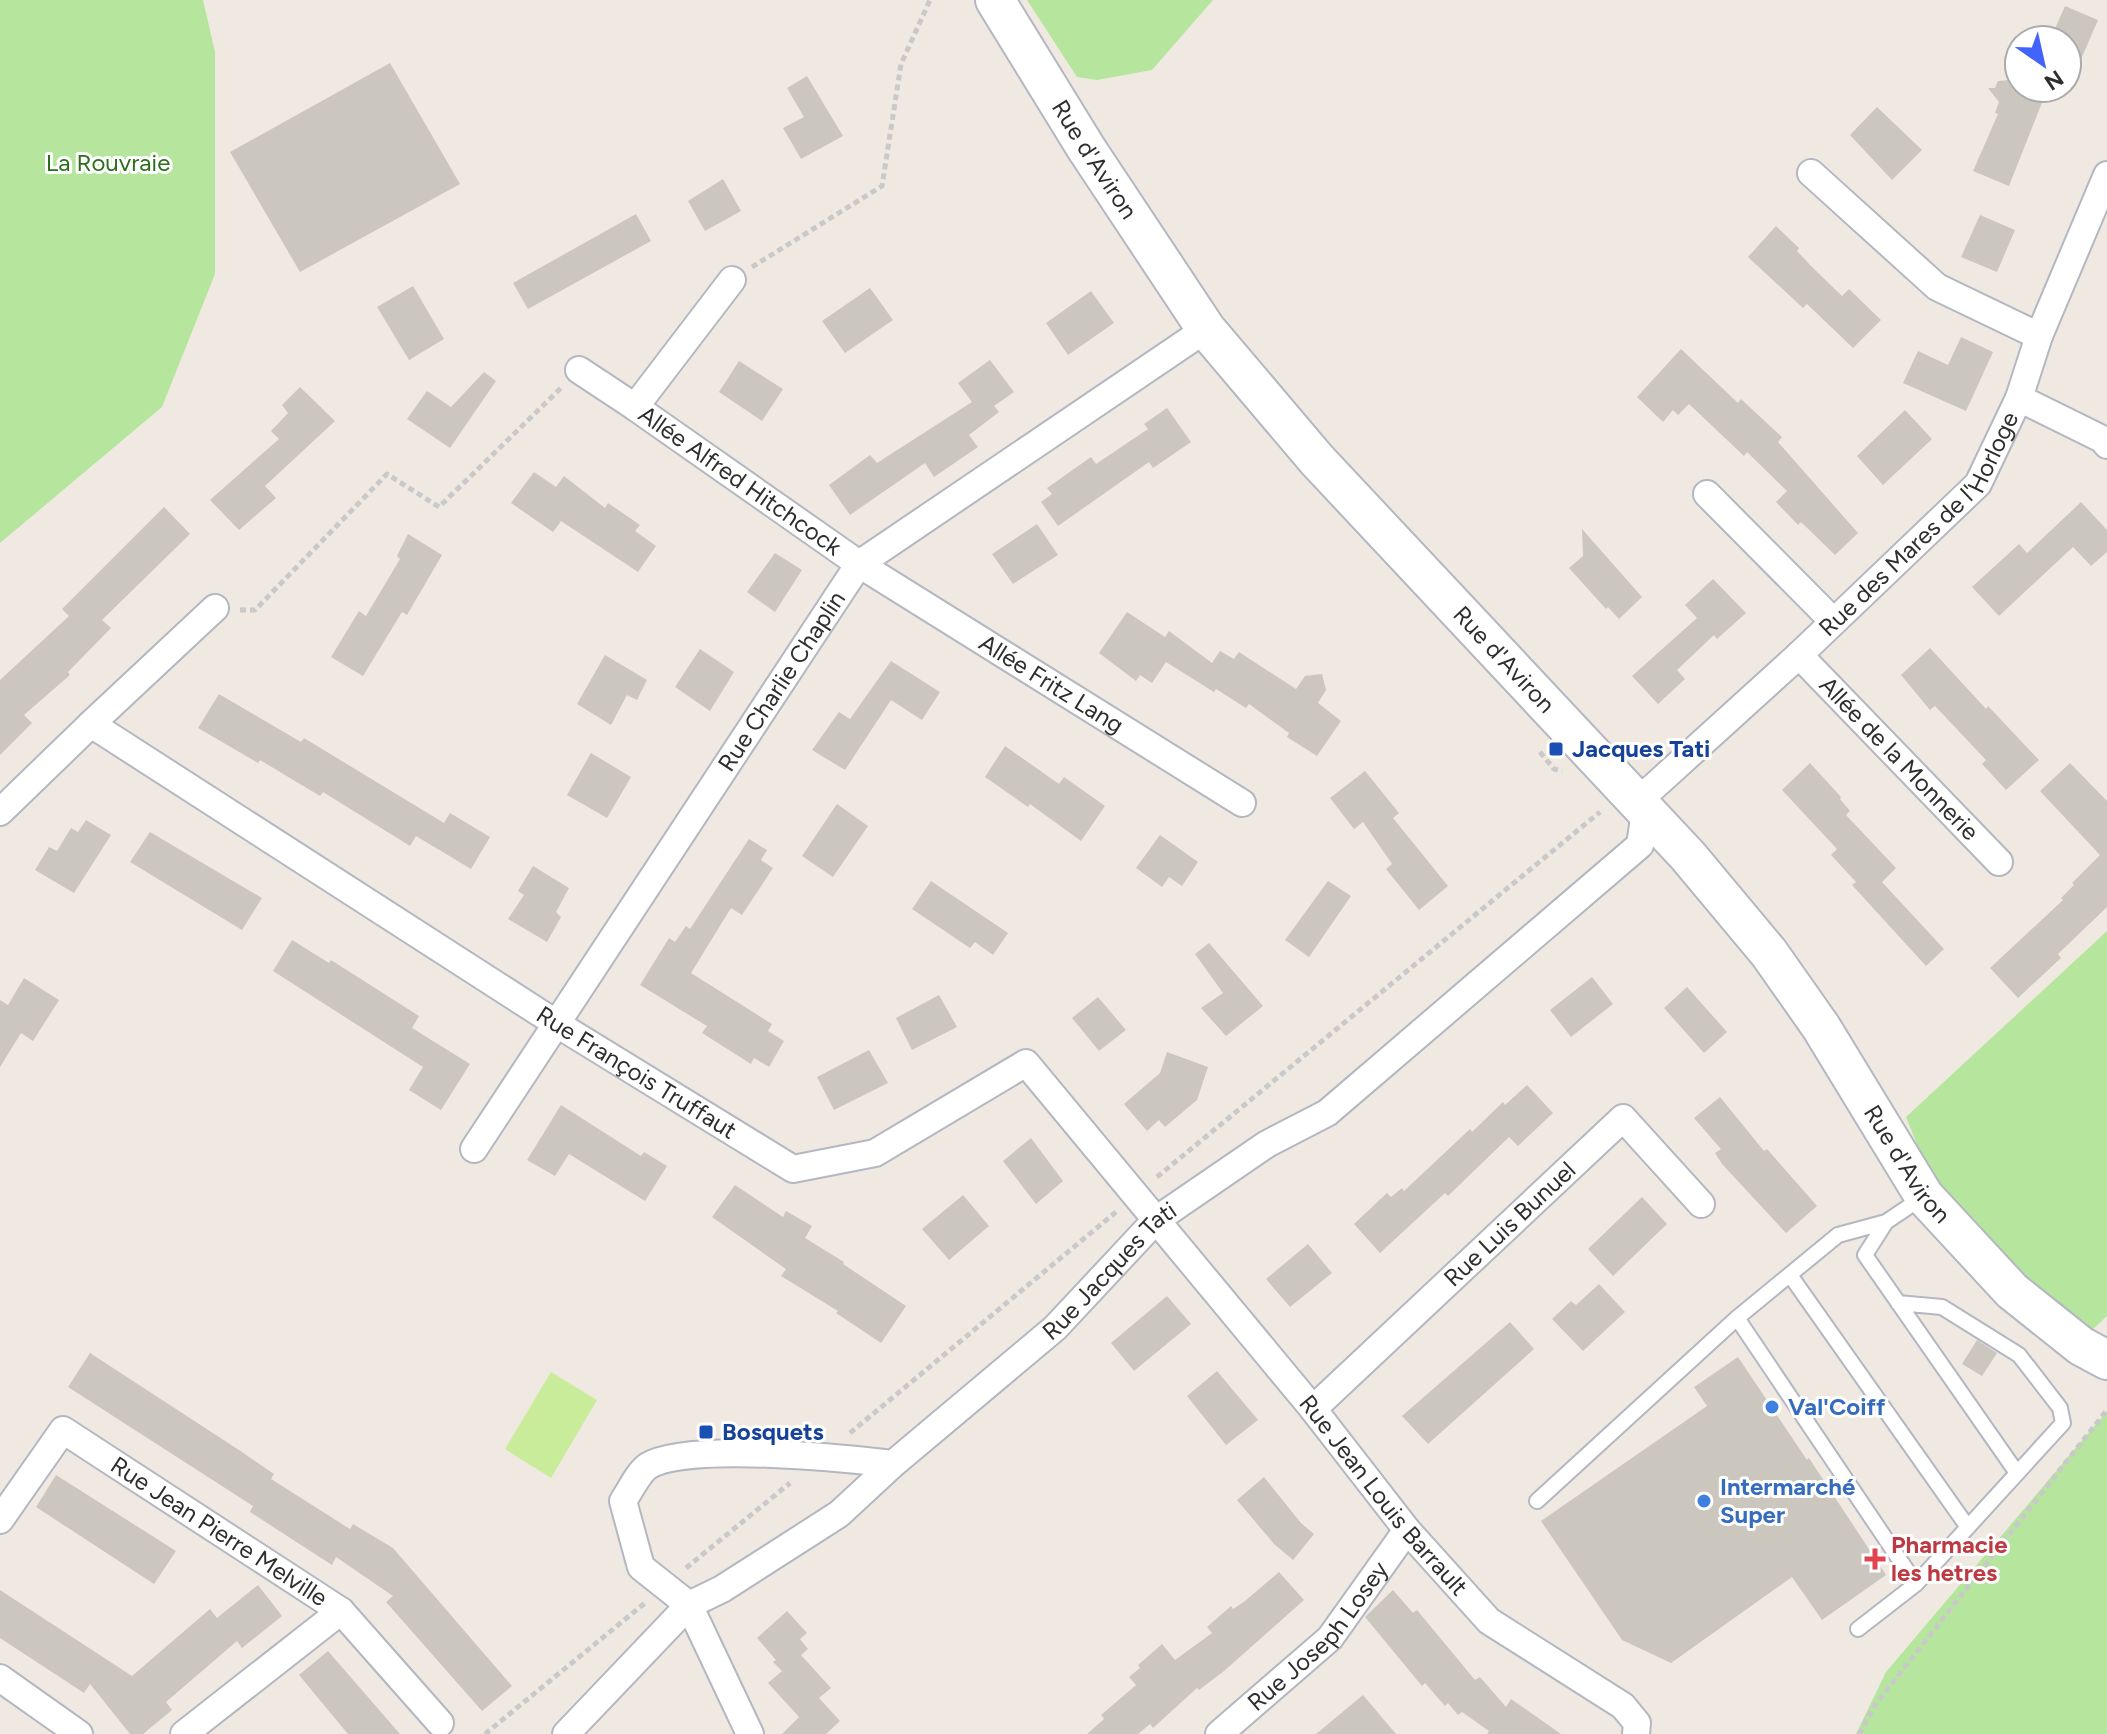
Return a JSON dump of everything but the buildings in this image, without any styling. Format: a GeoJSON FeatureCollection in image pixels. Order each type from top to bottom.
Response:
{"type":"FeatureCollection","features":[{"type":"Feature","properties":{"kind":"street","name":"Rue d'Aviron"},"geometry":{"type":"LineString","coordinates":[[995,0],[1086,148],[1206,329],[1317,460],[1688,856],[1769,953],[1821,1027],[1924,1196],[2012,1291],[2081,1346],[2107,1360]]}},
{"type":"Feature","properties":{"kind":"street"},"geometry":{"type":"LineString","coordinates":[[1811,173],[1937,287],[2039,336]]}},
{"type":"Feature","properties":{"kind":"street","name":"Rue des Mares de l'Horloge"},"geometry":{"type":"LineString","coordinates":[[1635,801],[1799,655],[1978,484],[2019,398],[2039,336],[2107,175]]}},
{"type":"Feature","properties":{"kind":"street","name":"Allée Alfred Hitchcock"},"geometry":{"type":"LineString","coordinates":[[732,280],[635,407],[859,564]]}},
{"type":"Feature","properties":{"kind":"street","name":"Rue Charlie Chaplin"},"geometry":{"type":"LineString","coordinates":[[474,1149],[859,564],[1206,329]]}},
{"type":"Feature","properties":{"kind":"street"},"geometry":{"type":"LineString","coordinates":[[579,370],[635,407]]}},
{"type":"Feature","properties":{"kind":"street"},"geometry":{"type":"LineString","coordinates":[[2019,398],[2102,439],[2107,445]]}},
{"type":"Feature","properties":{"kind":"street"},"geometry":{"type":"LineString","coordinates":[[1707,494],[1833,621]]}},
{"type":"Feature","properties":{"kind":"street","name":"Allée Fritz Lang"},"geometry":{"type":"LineString","coordinates":[[859,564],[1242,803]]}},
{"type":"Feature","properties":{"kind":"street"},"geometry":{"type":"LineString","coordinates":[[0,812],[215,608]]}},
{"type":"Feature","properties":{"kind":"street","name":"Allée de la Monnerie"},"geometry":{"type":"LineString","coordinates":[[1799,655],[1999,862]]}},
{"type":"Feature","properties":{"kind":"street","name":"Rue François Truffaut"},"geometry":{"type":"LineString","coordinates":[[91,724],[557,1024],[793,1169],[875,1153],[1026,1063],[1156,1220]]}},
{"type":"Feature","properties":{"kind":"street","name":"Rue Jacques Tati"},"geometry":{"type":"LineString","coordinates":[[566,1734],[689,1605],[722,1589],[839,1514],[893,1464],[1055,1328],[1156,1220],[1267,1144],[1327,1113],[1632,853],[1640,845],[1635,801]]}},
{"type":"Feature","properties":{"kind":"street","name":"Rue Luis Bunuel"},"geometry":{"type":"LineString","coordinates":[[1313,1409],[1623,1118],[1701,1204]]}},
{"type":"Feature","properties":{"kind":"street","name":"Rue Jean Louis Barrault"},"geometry":{"type":"LineString","coordinates":[[1156,1220],[1313,1409],[1407,1530],[1489,1621],[1623,1706],[1637,1723],[1636,1734]]}},
{"type":"Feature","properties":{"kind":"street","name":"Rue Jean Pierre Melville"},"geometry":{"type":"LineString","coordinates":[[0,1520],[63,1430],[341,1611],[440,1723]]}},
{"type":"Feature","properties":{"kind":"street"},"geometry":{"type":"LineString","coordinates":[[750,1734],[689,1605],[641,1567],[623,1501],[646,1467],[674,1457],[822,1455],[893,1464]]}},
{"type":"Feature","properties":{"kind":"street","name":"Rue Joseph Losey"},"geometry":{"type":"LineString","coordinates":[[1219,1734],[1330,1638],[1407,1530]]}},
{"type":"Feature","properties":{"kind":"street"},"geometry":{"type":"LineString","coordinates":[[184,1734],[341,1611]]}},
{"type":"Feature","properties":{"kind":"street"},"geometry":{"type":"LineString","coordinates":[[0,1678],[79,1734]]}},
{"type":"Feature","properties":{"kind":"lane"},"geometry":{"type":"LineString","coordinates":[[1537,1501],[1737,1318],[1838,1235],[1886,1222],[1924,1196]]}},
{"type":"Feature","properties":{"kind":"lane"},"geometry":{"type":"LineString","coordinates":[[1886,1222],[1865,1255],[2017,1473]]}},
{"type":"Feature","properties":{"kind":"lane"},"geometry":{"type":"LineString","coordinates":[[1790,1275],[1967,1526]]}},
{"type":"Feature","properties":{"kind":"lane"},"geometry":{"type":"LineString","coordinates":[[1858,1629],[1916,1584],[2063,1423],[2060,1408],[2019,1355],[1942,1307],[1898,1303]]}},
{"type":"Feature","properties":{"kind":"lane"},"geometry":{"type":"LineString","coordinates":[[1737,1318],[1916,1584]]}},
{"type":"Feature","properties":{"kind":"path"},"geometry":{"type":"LineString","coordinates":[[732,280],[882,186],[901,64],[930,0]]}},
{"type":"Feature","properties":{"kind":"path"},"geometry":{"type":"LineString","coordinates":[[215,608],[255,610],[387,474],[439,507],[579,370]]}},
{"type":"Feature","properties":{"kind":"path"},"geometry":{"type":"LineString","coordinates":[[485,1734],[1136,1195],[1635,801]]}},
{"type":"Feature","properties":{"kind":"path"},"geometry":{"type":"LineString","coordinates":[[1859,1734],[1875,1705],[2107,1410]]}},
{"type":"Feature","properties":{"kind":"green space","name":"La Rouvraie"},"geometry":{"type":"Polygon","coordinates":[[[0,0],[203,0],[215,52],[215,274],[162,407],[0,543],[0,0]]]}},
{"type":"Feature","properties":{"kind":"green space"},"geometry":{"type":"Polygon","coordinates":[[[1027,0],[1213,0],[1152,70],[1097,80],[1077,77],[1027,0]]]}},
{"type":"Feature","properties":{"kind":"green space"},"geometry":{"type":"Polygon","coordinates":[[[2107,931],[2107,1316],[2090,1332],[2010,1262],[1927,1169],[1906,1117],[2107,931]]]}},
{"type":"Feature","properties":{"kind":"green space"},"geometry":{"type":"Polygon","coordinates":[[[551,1372],[597,1400],[551,1478],[505,1449],[551,1372]]]}},
{"type":"Feature","properties":{"kind":"green space"},"geometry":{"type":"Polygon","coordinates":[[[2107,1411],[2107,1734],[1856,1734],[1886,1672],[2107,1411]]]}},
{"type":"Feature","properties":{"kind":"place","name":"Jacques Tati"},"geometry":{"type":"Point","coordinates":[1556,749]}},
{"type":"Feature","properties":{"kind":"place","name":"Val'Coiff"},"geometry":{"type":"Point","coordinates":[1772,1407]}},
{"type":"Feature","properties":{"kind":"place","name":"Bosquets"},"geometry":{"type":"Point","coordinates":[706,1432]}},
{"type":"Feature","properties":{"kind":"place","name":"Intermarché Super"},"geometry":{"type":"Point","coordinates":[1704,1501]}},
{"type":"Feature","properties":{"kind":"place","name":"Pharmacie les hetres"},"geometry":{"type":"Point","coordinates":[1875,1559]}}]}
